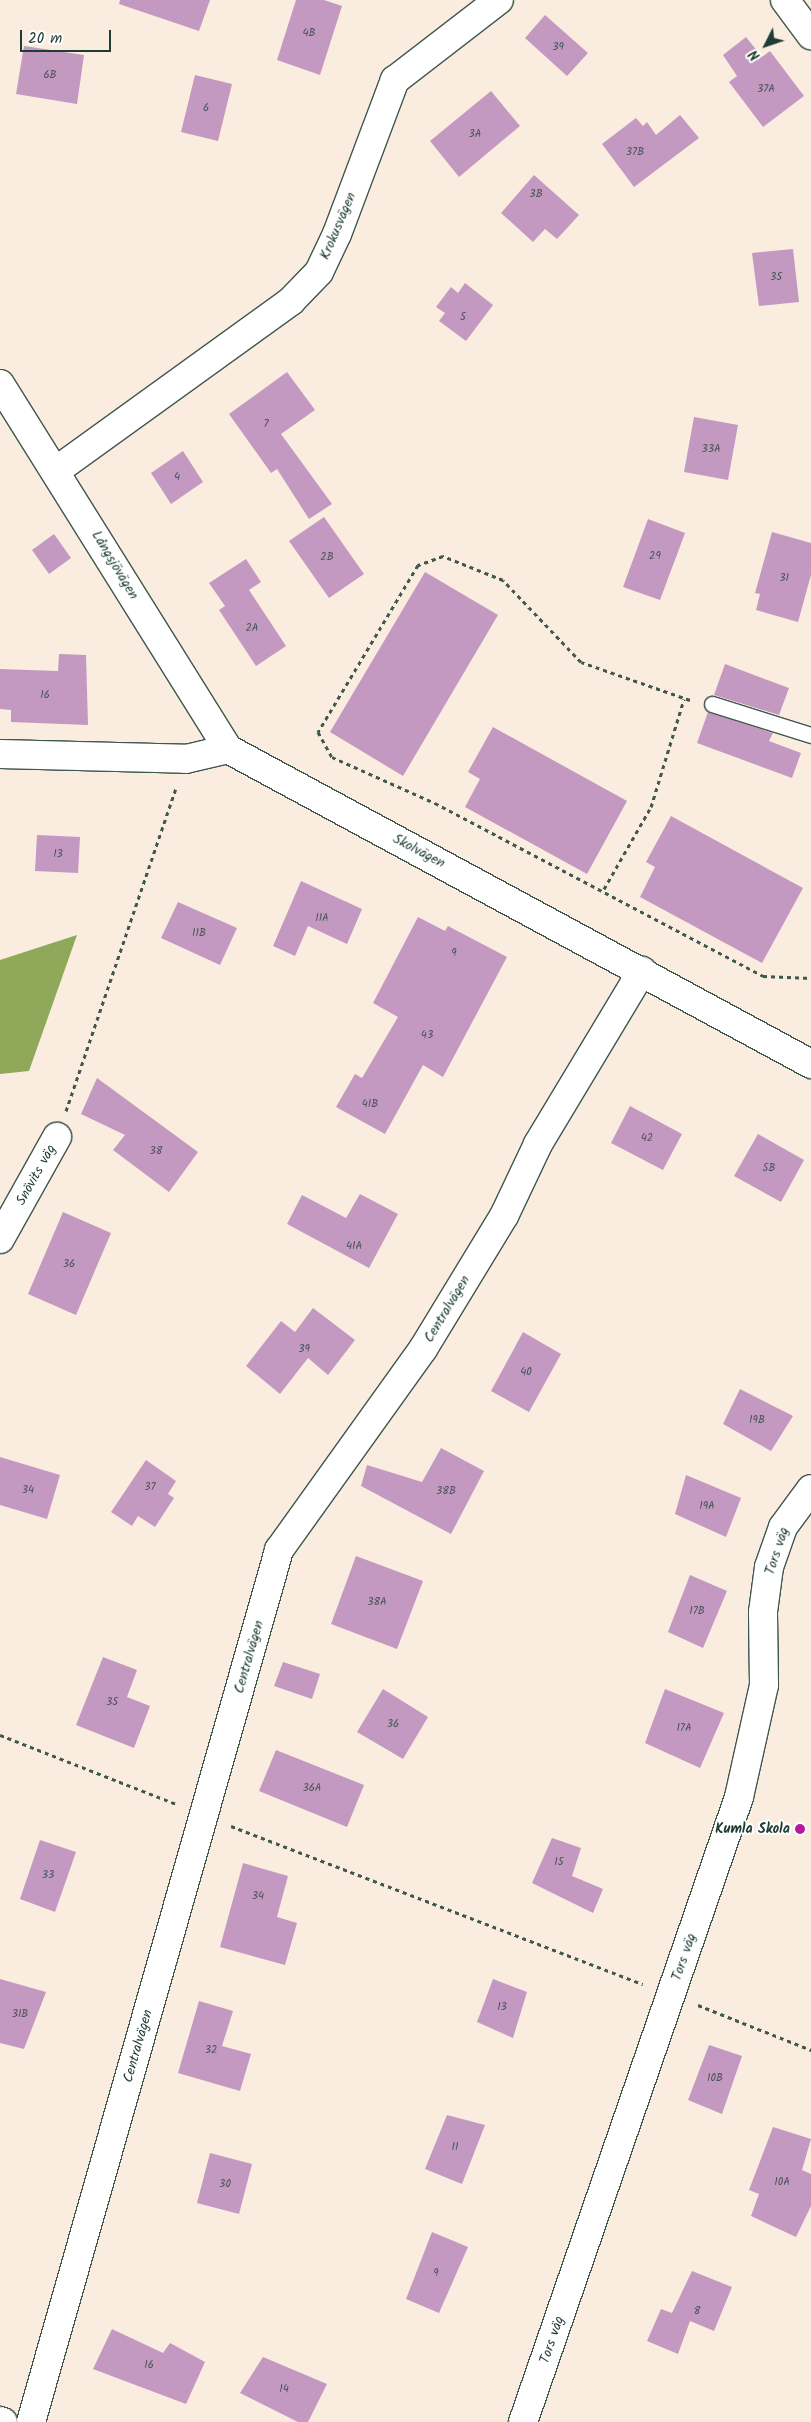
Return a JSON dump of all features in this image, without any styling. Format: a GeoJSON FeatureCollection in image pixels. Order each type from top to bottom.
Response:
{"type":"FeatureCollection","features":[{"type":"Feature","properties":{"kind":"street","name":"Krokusvägen"},"geometry":{"type":"LineString","coordinates":[[58,470],[291,301],[318,272],[338,234],[395,80],[499,0]]}},
{"type":"Feature","properties":{"kind":"street"},"geometry":{"type":"LineString","coordinates":[[785,0],[811,35]]}},
{"type":"Feature","properties":{"kind":"street","name":"Långsjövägen"},"geometry":{"type":"LineString","coordinates":[[0,384],[58,470],[228,749]]}},
{"type":"Feature","properties":{"kind":"street"},"geometry":{"type":"LineString","coordinates":[[0,754],[186,759],[228,749]]}},
{"type":"Feature","properties":{"kind":"street","name":"Skolvägen"},"geometry":{"type":"LineString","coordinates":[[228,749],[811,1064]]}},
{"type":"Feature","properties":{"kind":"street","name":"Centralvägen"},"geometry":{"type":"LineString","coordinates":[[31,2422],[279,1550],[423,1349],[642,971]]}},
{"type":"Feature","properties":{"kind":"street","name":"Snövits väg"},"geometry":{"type":"LineString","coordinates":[[0,1239],[57,1138]]}},
{"type":"Feature","properties":{"kind":"street","name":"Tors väg"},"geometry":{"type":"LineString","coordinates":[[523,2422],[671,1995],[754,1746],[764,1685],[763,1612],[769,1567],[783,1527],[811,1489]]}},
{"type":"Feature","properties":{"kind":"lane"},"geometry":{"type":"LineString","coordinates":[[712,704],[811,735]]}},
{"type":"Feature","properties":{"kind":"path"},"geometry":{"type":"LineString","coordinates":[[712,704],[684,699],[581,662],[503,580],[443,556],[418,565],[318,732],[332,757],[435,803],[604,889],[762,976],[811,978]]}},
{"type":"Feature","properties":{"kind":"path"},"geometry":{"type":"LineString","coordinates":[[604,889],[651,807],[684,699]]}},
{"type":"Feature","properties":{"kind":"path"},"geometry":{"type":"LineString","coordinates":[[57,1138],[186,759]]}},
{"type":"Feature","properties":{"kind":"path"},"geometry":{"type":"LineString","coordinates":[[0,1735],[811,2050]]}},
{"type":"Feature","properties":{"kind":"green space"},"geometry":{"type":"Polygon","coordinates":[[[77,935],[29,1071],[0,1074],[0,960],[77,935]]]}},
{"type":"Feature","properties":{"kind":"building"},"geometry":{"type":"Polygon","coordinates":[[[120,0],[210,0],[199,31],[119,4],[120,0]]]}},
{"type":"Feature","properties":{"kind":"building"},"geometry":{"type":"Polygon","coordinates":[[[296,0],[324,0],[342,6],[320,75],[277,60],[296,0]]]}},
{"type":"Feature","properties":{"kind":"building"},"geometry":{"type":"Polygon","coordinates":[[[545,15],[588,53],[567,76],[525,38],[545,15]]]}},
{"type":"Feature","properties":{"kind":"building"},"geometry":{"type":"Polygon","coordinates":[[[746,37],[762,57],[770,51],[804,96],[763,127],[729,82],[737,76],[723,55],[746,37]]]}},
{"type":"Feature","properties":{"kind":"building"},"geometry":{"type":"Polygon","coordinates":[[[24,46],[84,55],[77,104],[16,94],[24,46]]]}},
{"type":"Feature","properties":{"kind":"building"},"geometry":{"type":"Polygon","coordinates":[[[195,75],[232,84],[218,141],[181,132],[195,75]]]}},
{"type":"Feature","properties":{"kind":"building"},"geometry":{"type":"Polygon","coordinates":[[[491,91],[520,126],[459,177],[430,141],[491,91]]]}},
{"type":"Feature","properties":{"kind":"building"},"geometry":{"type":"Polygon","coordinates":[[[680,115],[699,138],[634,187],[602,144],[636,118],[643,126],[647,122],[656,135],[680,115]]]}},
{"type":"Feature","properties":{"kind":"building"},"geometry":{"type":"Polygon","coordinates":[[[534,175],[579,215],[557,239],[545,229],[533,242],[501,213],[534,175]]]}},
{"type":"Feature","properties":{"kind":"building"},"geometry":{"type":"Polygon","coordinates":[[[793,249],[799,302],[759,306],[752,253],[793,249]]]}},
{"type":"Feature","properties":{"kind":"building"},"geometry":{"type":"Polygon","coordinates":[[[465,283],[493,305],[466,341],[439,321],[445,313],[436,307],[451,287],[458,293],[465,283]]]}},
{"type":"Feature","properties":{"kind":"building"},"geometry":{"type":"Polygon","coordinates":[[[287,372],[315,410],[281,434],[332,504],[309,519],[277,469],[271,473],[229,414],[287,372]]]}},
{"type":"Feature","properties":{"kind":"building"},"geometry":{"type":"Polygon","coordinates":[[[694,417],[738,425],[728,480],[684,472],[694,417]]]}},
{"type":"Feature","properties":{"kind":"building"},"geometry":{"type":"Polygon","coordinates":[[[183,451],[203,482],[171,504],[151,473],[183,451]]]}},
{"type":"Feature","properties":{"kind":"building"},"geometry":{"type":"Polygon","coordinates":[[[324,517],[364,574],[329,598],[289,541],[324,517]]]}},
{"type":"Feature","properties":{"kind":"building"},"geometry":{"type":"Polygon","coordinates":[[[648,519],[685,533],[660,600],[623,587],[648,519]]]}},
{"type":"Feature","properties":{"kind":"building"},"geometry":{"type":"Polygon","coordinates":[[[772,532],[811,543],[811,575],[798,622],[756,610],[760,594],[755,593],[772,532]]]}},
{"type":"Feature","properties":{"kind":"building"},"geometry":{"type":"Polygon","coordinates":[[[54,534],[71,558],[49,574],[32,550],[54,534]]]}},
{"type":"Feature","properties":{"kind":"building"},"geometry":{"type":"Polygon","coordinates":[[[246,559],[261,582],[249,590],[286,646],[256,666],[219,610],[225,606],[209,583],[246,559]]]}},
{"type":"Feature","properties":{"kind":"building"},"geometry":{"type":"Polygon","coordinates":[[[425,572],[498,615],[403,776],[330,732],[425,572]]]}},
{"type":"Feature","properties":{"kind":"building"},"geometry":{"type":"Polygon","coordinates":[[[59,654],[86,655],[88,725],[11,722],[11,710],[0,709],[0,669],[58,671],[59,654]]]}},
{"type":"Feature","properties":{"kind":"building"},"geometry":{"type":"Polygon","coordinates":[[[725,664],[789,688],[779,715],[714,695],[725,664]]]}},
{"type":"Feature","properties":{"kind":"building"},"geometry":{"type":"Polygon","coordinates":[[[708,712],[773,733],[769,741],[801,753],[792,778],[697,743],[708,712]]]}},
{"type":"Feature","properties":{"kind":"building"},"geometry":{"type":"Polygon","coordinates":[[[493,727],[627,801],[587,874],[465,807],[480,779],[468,772],[493,727]]]}},
{"type":"Feature","properties":{"kind":"building"},"geometry":{"type":"Polygon","coordinates":[[[671,816],[803,888],[762,963],[640,897],[655,867],[646,862],[671,816]]]}},
{"type":"Feature","properties":{"kind":"building"},"geometry":{"type":"Polygon","coordinates":[[[37,835],[80,837],[78,873],[35,871],[37,835]]]}},
{"type":"Feature","properties":{"kind":"building"},"geometry":{"type":"Polygon","coordinates":[[[301,881],[362,909],[347,944],[308,926],[295,956],[273,946],[301,881]]]}},
{"type":"Feature","properties":{"kind":"building"},"geometry":{"type":"Polygon","coordinates":[[[178,902],[237,928],[220,965],[161,938],[178,902]]]}},
{"type":"Feature","properties":{"kind":"building"},"geometry":{"type":"Polygon","coordinates":[[[418,917],[445,931],[448,926],[507,957],[443,1077],[423,1065],[385,1134],[336,1107],[355,1074],[362,1078],[398,1017],[373,1003],[418,917]]]}},
{"type":"Feature","properties":{"kind":"building"},"geometry":{"type":"Polygon","coordinates":[[[97,1078],[198,1152],[169,1192],[113,1150],[125,1135],[81,1114],[97,1078]]]}},
{"type":"Feature","properties":{"kind":"building"},"geometry":{"type":"Polygon","coordinates":[[[630,1106],[682,1134],[663,1170],[611,1143],[630,1106]]]}},
{"type":"Feature","properties":{"kind":"building"},"geometry":{"type":"Polygon","coordinates":[[[758,1134],[804,1160],[781,1202],[734,1176],[758,1134]]]}},
{"type":"Feature","properties":{"kind":"building"},"geometry":{"type":"Polygon","coordinates":[[[360,1194],[398,1214],[369,1268],[287,1224],[302,1195],[346,1218],[360,1194]]]}},
{"type":"Feature","properties":{"kind":"building"},"geometry":{"type":"Polygon","coordinates":[[[63,1212],[111,1233],[76,1315],[28,1294],[63,1212]]]}},
{"type":"Feature","properties":{"kind":"building"},"geometry":{"type":"Polygon","coordinates":[[[313,1308],[355,1340],[328,1375],[308,1358],[280,1394],[246,1366],[281,1321],[295,1332],[313,1308]]]}},
{"type":"Feature","properties":{"kind":"building"},"geometry":{"type":"Polygon","coordinates":[[[523,1332],[561,1354],[529,1412],[491,1391],[523,1332]]]}},
{"type":"Feature","properties":{"kind":"building"},"geometry":{"type":"Polygon","coordinates":[[[740,1389],[793,1416],[771,1451],[723,1424],[740,1389]]]}},
{"type":"Feature","properties":{"kind":"building"},"geometry":{"type":"Polygon","coordinates":[[[441,1448],[484,1471],[451,1534],[361,1486],[367,1465],[422,1482],[441,1448]]]}},
{"type":"Feature","properties":{"kind":"building"},"geometry":{"type":"Polygon","coordinates":[[[0,1457],[60,1475],[47,1519],[0,1505],[0,1457]]]}},
{"type":"Feature","properties":{"kind":"building"},"geometry":{"type":"Polygon","coordinates":[[[146,1460],[176,1481],[168,1494],[174,1498],[155,1527],[138,1516],[132,1526],[111,1512],[146,1460]]]}},
{"type":"Feature","properties":{"kind":"building"},"geometry":{"type":"Polygon","coordinates":[[[686,1475],[741,1498],[726,1537],[675,1514],[686,1475]]]}},
{"type":"Feature","properties":{"kind":"building"},"geometry":{"type":"Polygon","coordinates":[[[356,1556],[423,1581],[397,1649],[331,1624],[356,1556]]]}},
{"type":"Feature","properties":{"kind":"building"},"geometry":{"type":"Polygon","coordinates":[[[690,1575],[727,1591],[703,1648],[668,1632],[690,1575]]]}},
{"type":"Feature","properties":{"kind":"building"},"geometry":{"type":"Polygon","coordinates":[[[103,1657],[137,1670],[127,1697],[150,1706],[134,1748],[76,1725],[103,1657]]]}},
{"type":"Feature","properties":{"kind":"building"},"geometry":{"type":"Polygon","coordinates":[[[283,1662],[320,1674],[312,1699],[274,1686],[283,1662]]]}},
{"type":"Feature","properties":{"kind":"building"},"geometry":{"type":"Polygon","coordinates":[[[383,1689],[428,1717],[403,1759],[357,1732],[383,1689]]]}},
{"type":"Feature","properties":{"kind":"building"},"geometry":{"type":"Polygon","coordinates":[[[665,1689],[724,1713],[700,1768],[645,1743],[665,1689]]]}},
{"type":"Feature","properties":{"kind":"building"},"geometry":{"type":"Polygon","coordinates":[[[276,1750],[364,1785],[347,1827],[259,1791],[276,1750]]]}},
{"type":"Feature","properties":{"kind":"building"},"geometry":{"type":"Polygon","coordinates":[[[552,1838],[581,1848],[572,1876],[603,1889],[593,1913],[532,1883],[552,1838]]]}},
{"type":"Feature","properties":{"kind":"building"},"geometry":{"type":"Polygon","coordinates":[[[40,1840],[76,1852],[55,1912],[20,1899],[40,1840]]]}},
{"type":"Feature","properties":{"kind":"building"},"geometry":{"type":"Polygon","coordinates":[[[243,1863],[288,1876],[277,1917],[297,1923],[285,1965],[220,1947],[243,1863]]]}},
{"type":"Feature","properties":{"kind":"building"},"geometry":{"type":"Polygon","coordinates":[[[0,1979],[46,1992],[24,2049],[0,2043],[0,1979]]]}},
{"type":"Feature","properties":{"kind":"building"},"geometry":{"type":"Polygon","coordinates":[[[493,1979],[527,1992],[513,2038],[477,2022],[493,1979]]]}},
{"type":"Feature","properties":{"kind":"building"},"geometry":{"type":"Polygon","coordinates":[[[199,2001],[233,2011],[222,2046],[251,2054],[240,2091],[178,2073],[199,2001]]]}},
{"type":"Feature","properties":{"kind":"building"},"geometry":{"type":"Polygon","coordinates":[[[709,2045],[742,2056],[722,2114],[688,2100],[709,2045]]]}},
{"type":"Feature","properties":{"kind":"building"},"geometry":{"type":"Polygon","coordinates":[[[447,2115],[485,2125],[462,2184],[425,2169],[447,2115]]]}},
{"type":"Feature","properties":{"kind":"building"},"geometry":{"type":"Polygon","coordinates":[[[773,2127],[811,2139],[802,2170],[811,2174],[811,2206],[796,2237],[751,2216],[759,2194],[749,2190],[773,2127]]]}},
{"type":"Feature","properties":{"kind":"building"},"geometry":{"type":"Polygon","coordinates":[[[210,2153],[252,2164],[239,2214],[197,2203],[210,2153]]]}},
{"type":"Feature","properties":{"kind":"building"},"geometry":{"type":"Polygon","coordinates":[[[432,2232],[468,2247],[439,2313],[406,2299],[432,2232]]]}},
{"type":"Feature","properties":{"kind":"building"},"geometry":{"type":"Polygon","coordinates":[[[692,2271],[732,2287],[714,2331],[690,2321],[678,2354],[647,2341],[661,2309],[672,2313],[692,2271]]]}},
{"type":"Feature","properties":{"kind":"building"},"geometry":{"type":"Polygon","coordinates":[[[112,2329],[163,2353],[170,2343],[205,2362],[186,2404],[93,2369],[112,2329]]]}},
{"type":"Feature","properties":{"kind":"building"},"geometry":{"type":"Polygon","coordinates":[[[263,2357],[327,2384],[308,2422],[298,2422],[240,2393],[263,2357]]]}},
{"type":"Feature","properties":{"kind":"place","name":"Kumla Skola"},"geometry":{"type":"Point","coordinates":[800,1829]}}]}
